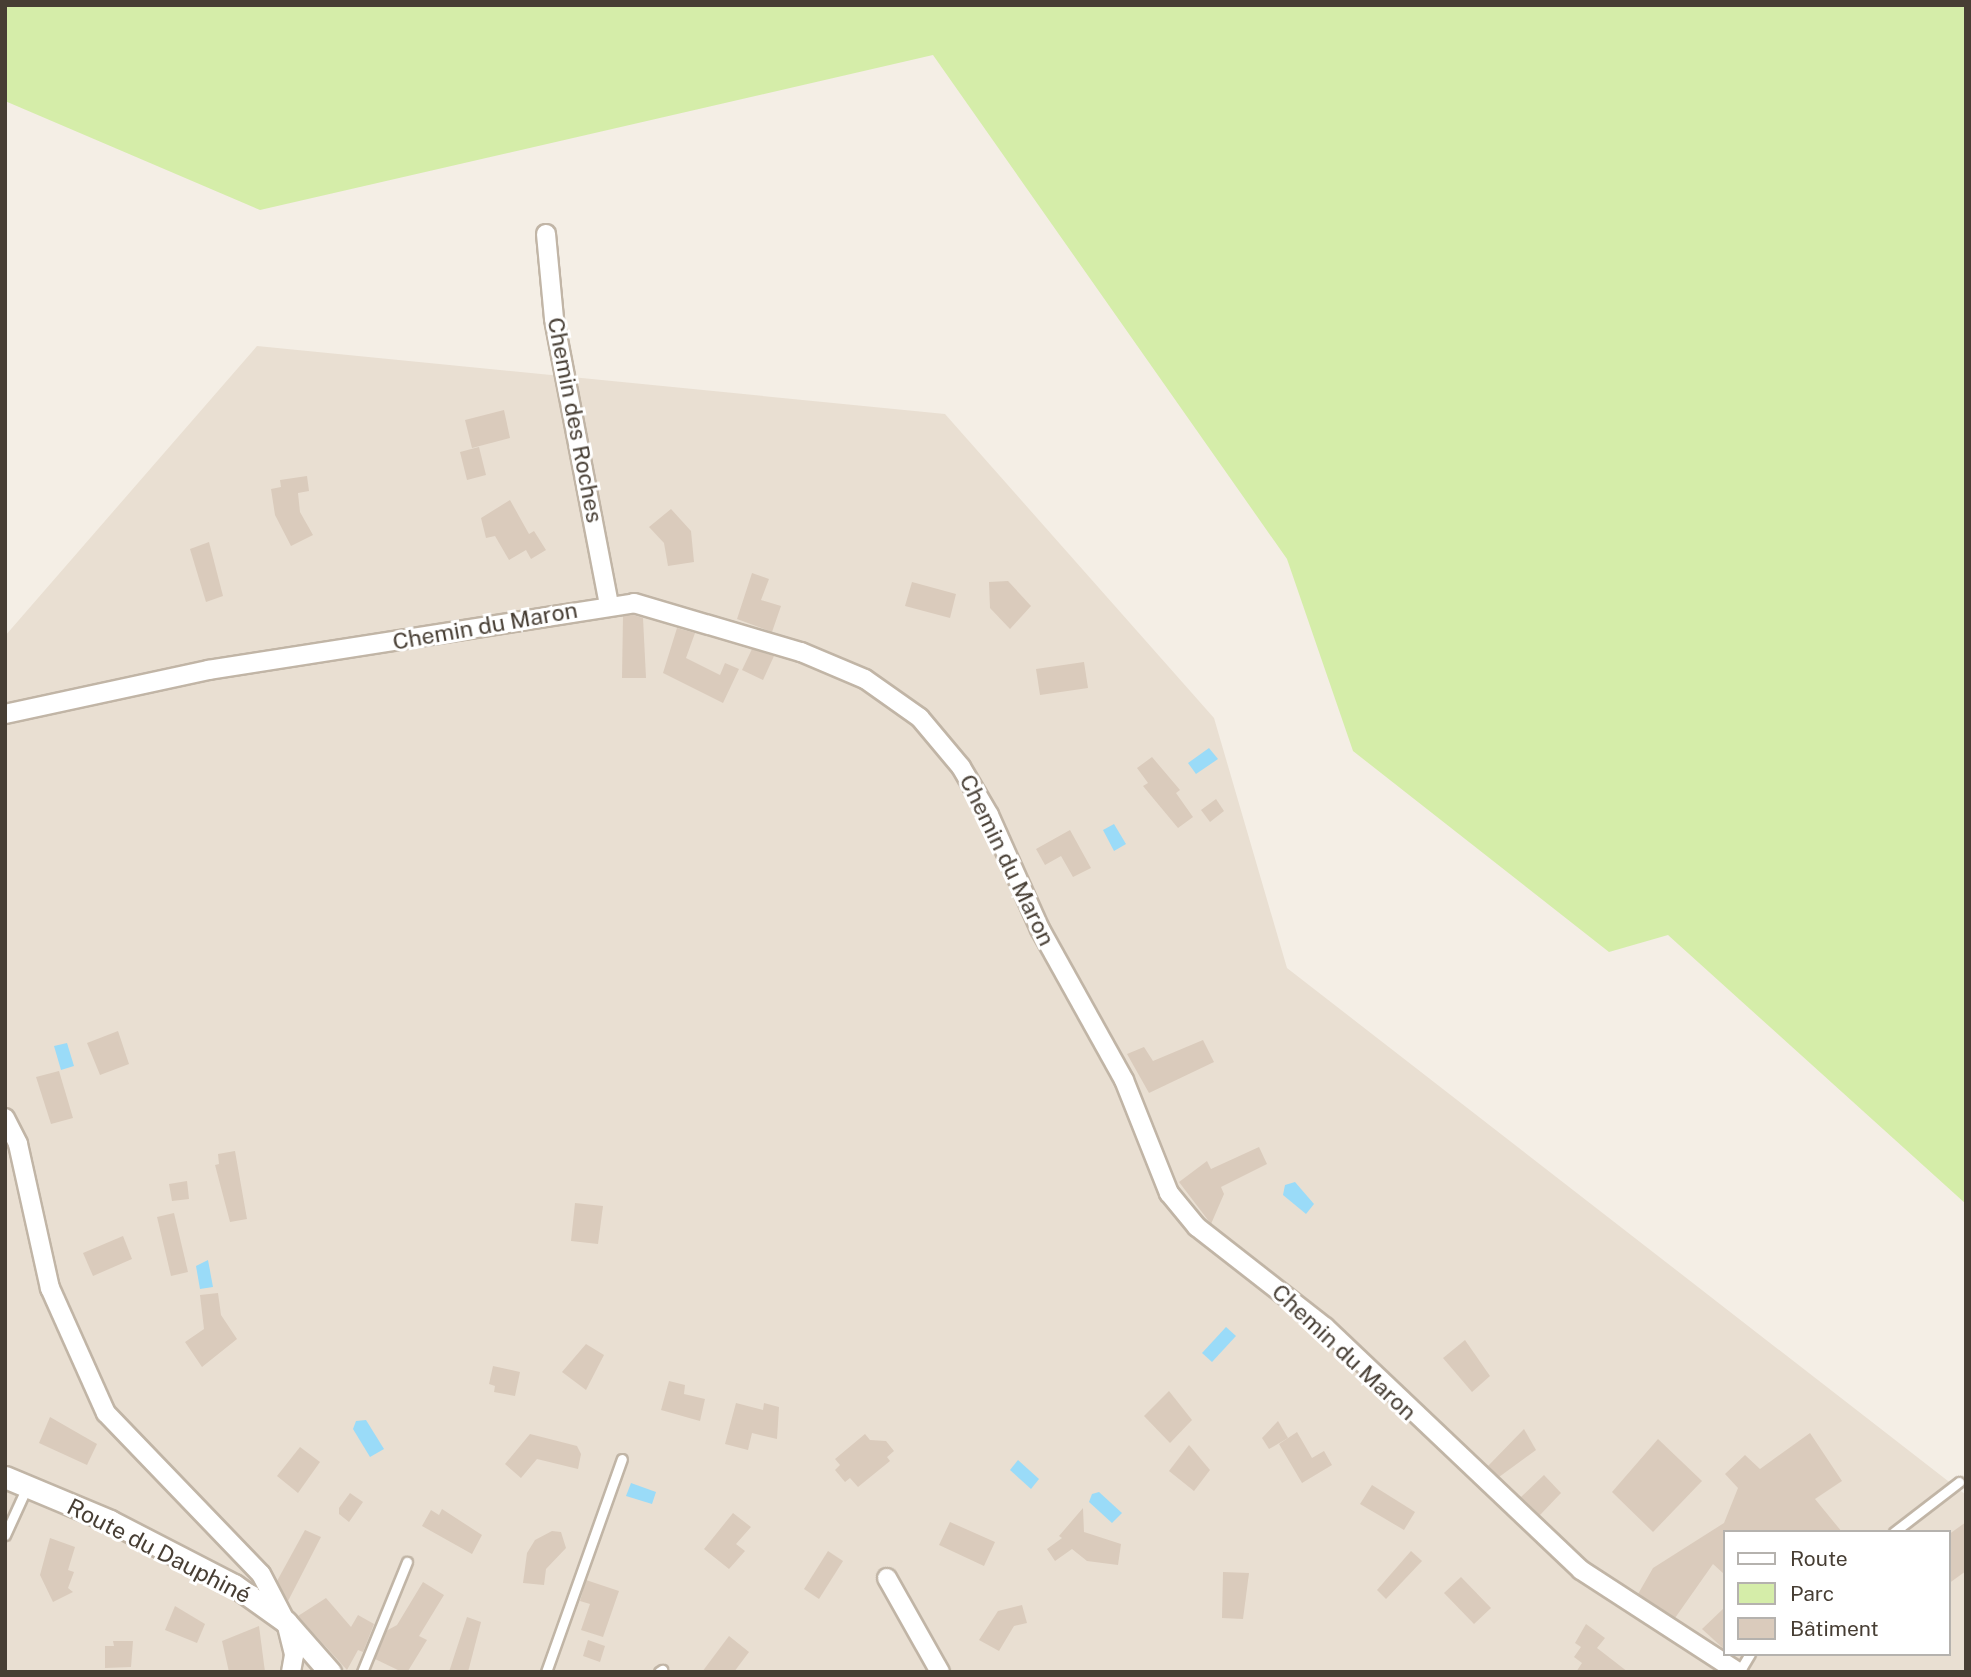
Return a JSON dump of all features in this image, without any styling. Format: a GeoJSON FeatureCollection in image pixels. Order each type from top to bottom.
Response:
{"type":"FeatureCollection","features":[{"type":"Feature","properties":{"kind":"street","name":"Chemin des Roches"},"geometry":{"type":"LineString","coordinates":[[546,234],[554,319],[610,604]]}},
{"type":"Feature","properties":{"kind":"street","name":"Chemin du Maron"},"geometry":{"type":"LineString","coordinates":[[5,714],[208,670],[610,604],[634,603],[801,652],[865,679],[920,718],[961,766],[989,815],[1040,929],[1124,1080],[1169,1193],[1197,1227],[1325,1327],[1581,1570],[1739,1672]]}},
{"type":"Feature","properties":{"kind":"street"},"geometry":{"type":"LineString","coordinates":[[5,1118],[18,1144],[51,1288],[106,1413],[261,1574],[286,1622],[294,1655],[290,1672]]}},
{"type":"Feature","properties":{"kind":"street","name":"Route du Dauphiné"},"geometry":{"type":"LineString","coordinates":[[5,1477],[110,1521],[234,1585],[286,1622],[330,1672]]}},
{"type":"Feature","properties":{"kind":"street"},"geometry":{"type":"LineString","coordinates":[[887,1578],[940,1672]]}},
{"type":"Feature","properties":{"kind":"lane"},"geometry":{"type":"LineString","coordinates":[[546,1672],[622,1459]]}},
{"type":"Feature","properties":{"kind":"lane"},"geometry":{"type":"LineString","coordinates":[[1897,1530],[1959,1482]]}},
{"type":"Feature","properties":{"kind":"lane"},"geometry":{"type":"LineString","coordinates":[[5,1535],[27,1487]]}},
{"type":"Feature","properties":{"kind":"lane"},"geometry":{"type":"LineString","coordinates":[[362,1672],[407,1562]]}},
{"type":"Feature","properties":{"kind":"lane"},"geometry":{"type":"LineString","coordinates":[[1739,1672],[1749,1656]]}},
{"type":"Feature","properties":{"kind":"shaded area"},"geometry":{"type":"Polygon","coordinates":[[[257,346],[945,414],[1214,718],[1287,968],[1966,1495],[1966,1672],[5,1672],[5,636],[257,346]]]}},
{"type":"Feature","properties":{"kind":"green space"},"geometry":{"type":"Polygon","coordinates":[[[5,5],[1966,5],[1966,1204],[1668,935],[1609,952],[1353,751],[1287,559],[933,55],[260,210],[5,101],[5,5]]]}},
{"type":"Feature","properties":{"kind":"water"},"geometry":{"type":"Polygon","coordinates":[[[1209,748],[1218,759],[1196,774],[1188,763],[1209,748]]]}},
{"type":"Feature","properties":{"kind":"water"},"geometry":{"type":"Polygon","coordinates":[[[1114,824],[1126,844],[1114,851],[1103,830],[1114,824]]]}},
{"type":"Feature","properties":{"kind":"water"},"geometry":{"type":"Polygon","coordinates":[[[67,1043],[74,1066],[61,1070],[54,1046],[67,1043]]]}},
{"type":"Feature","properties":{"kind":"water"},"geometry":{"type":"Polygon","coordinates":[[[1295,1182],[1314,1204],[1306,1214],[1283,1195],[1285,1185],[1295,1182]]]}},
{"type":"Feature","properties":{"kind":"water"},"geometry":{"type":"Polygon","coordinates":[[[208,1260],[213,1287],[200,1289],[196,1266],[208,1260]]]}},
{"type":"Feature","properties":{"kind":"water"},"geometry":{"type":"Polygon","coordinates":[[[1226,1327],[1236,1336],[1212,1362],[1202,1353],[1226,1327]]]}},
{"type":"Feature","properties":{"kind":"water"},"geometry":{"type":"Polygon","coordinates":[[[366,1420],[384,1449],[370,1457],[353,1429],[356,1421],[366,1420]]]}},
{"type":"Feature","properties":{"kind":"water"},"geometry":{"type":"Polygon","coordinates":[[[1018,1460],[1039,1479],[1031,1489],[1010,1470],[1018,1460]]]}},
{"type":"Feature","properties":{"kind":"water"},"geometry":{"type":"Polygon","coordinates":[[[631,1483],[656,1492],[652,1504],[626,1496],[631,1483]]]}},
{"type":"Feature","properties":{"kind":"water"},"geometry":{"type":"Polygon","coordinates":[[[1099,1492],[1122,1513],[1112,1523],[1089,1502],[1092,1494],[1099,1492]]]}},
{"type":"Feature","properties":{"kind":"building"},"geometry":{"type":"Polygon","coordinates":[[[504,410],[510,438],[472,448],[465,420],[504,410]]]}},
{"type":"Feature","properties":{"kind":"building"},"geometry":{"type":"Polygon","coordinates":[[[479,447],[486,475],[467,480],[460,452],[479,447]]]}},
{"type":"Feature","properties":{"kind":"building"},"geometry":{"type":"Polygon","coordinates":[[[307,476],[309,491],[298,493],[300,512],[313,535],[291,546],[275,515],[271,489],[281,487],[280,480],[307,476]]]}},
{"type":"Feature","properties":{"kind":"building"},"geometry":{"type":"Polygon","coordinates":[[[510,500],[529,534],[534,531],[546,550],[531,559],[526,550],[509,560],[495,536],[486,538],[481,518],[510,500]]]}},
{"type":"Feature","properties":{"kind":"building"},"geometry":{"type":"Polygon","coordinates":[[[671,509],[691,531],[694,562],[668,566],[664,543],[649,527],[671,509]]]}},
{"type":"Feature","properties":{"kind":"building"},"geometry":{"type":"Polygon","coordinates":[[[209,542],[223,596],[206,602],[190,549],[209,542]]]}},
{"type":"Feature","properties":{"kind":"building"},"geometry":{"type":"Polygon","coordinates":[[[752,573],[769,579],[761,600],[781,606],[772,632],[737,619],[752,573]]]}},
{"type":"Feature","properties":{"kind":"building"},"geometry":{"type":"Polygon","coordinates":[[[1008,581],[1031,606],[1010,629],[990,608],[989,582],[1008,581]]]}},
{"type":"Feature","properties":{"kind":"building"},"geometry":{"type":"Polygon","coordinates":[[[912,582],[956,594],[950,618],[905,606],[912,582]]]}},
{"type":"Feature","properties":{"kind":"building"},"geometry":{"type":"Polygon","coordinates":[[[623,616],[643,618],[646,678],[622,678],[623,616]]]}},
{"type":"Feature","properties":{"kind":"building"},"geometry":{"type":"Polygon","coordinates":[[[677,628],[695,633],[686,658],[720,675],[725,663],[739,669],[723,703],[663,673],[677,628]]]}},
{"type":"Feature","properties":{"kind":"building"},"geometry":{"type":"Polygon","coordinates":[[[752,649],[774,656],[763,680],[742,670],[752,649]]]}},
{"type":"Feature","properties":{"kind":"building"},"geometry":{"type":"Polygon","coordinates":[[[1084,662],[1088,688],[1040,695],[1036,669],[1084,662]]]}},
{"type":"Feature","properties":{"kind":"building"},"geometry":{"type":"Polygon","coordinates":[[[1152,757],[1180,790],[1176,793],[1193,817],[1178,828],[1143,786],[1148,783],[1137,768],[1152,757]]]}},
{"type":"Feature","properties":{"kind":"building"},"geometry":{"type":"Polygon","coordinates":[[[1216,799],[1224,811],[1210,822],[1201,810],[1216,799]]]}},
{"type":"Feature","properties":{"kind":"building"},"geometry":{"type":"Polygon","coordinates":[[[1070,830],[1091,868],[1073,877],[1061,856],[1045,865],[1036,849],[1070,830]]]}},
{"type":"Feature","properties":{"kind":"building"},"geometry":{"type":"Polygon","coordinates":[[[118,1031],[129,1064],[100,1075],[87,1043],[118,1031]]]}},
{"type":"Feature","properties":{"kind":"building"},"geometry":{"type":"Polygon","coordinates":[[[1203,1040],[1214,1062],[1149,1093],[1127,1054],[1144,1047],[1153,1061],[1203,1040]]]}},
{"type":"Feature","properties":{"kind":"building"},"geometry":{"type":"Polygon","coordinates":[[[59,1071],[73,1118],[51,1124],[36,1077],[59,1071]]]}},
{"type":"Feature","properties":{"kind":"building"},"geometry":{"type":"Polygon","coordinates":[[[1259,1147],[1267,1164],[1221,1187],[1224,1194],[1211,1224],[1179,1182],[1207,1161],[1211,1169],[1259,1147]]]}},
{"type":"Feature","properties":{"kind":"building"},"geometry":{"type":"Polygon","coordinates":[[[235,1151],[247,1219],[230,1222],[215,1165],[219,1164],[218,1154],[235,1151]]]}},
{"type":"Feature","properties":{"kind":"building"},"geometry":{"type":"Polygon","coordinates":[[[187,1181],[189,1199],[172,1201],[169,1184],[187,1181]]]}},
{"type":"Feature","properties":{"kind":"building"},"geometry":{"type":"Polygon","coordinates":[[[575,1203],[603,1206],[598,1244],[571,1241],[575,1203]]]}},
{"type":"Feature","properties":{"kind":"building"},"geometry":{"type":"Polygon","coordinates":[[[174,1213],[188,1272],[171,1276],[157,1217],[174,1213]]]}},
{"type":"Feature","properties":{"kind":"building"},"geometry":{"type":"Polygon","coordinates":[[[123,1236],[132,1259],[93,1276],[83,1253],[123,1236]]]}},
{"type":"Feature","properties":{"kind":"building"},"geometry":{"type":"Polygon","coordinates":[[[218,1293],[221,1315],[237,1339],[202,1367],[185,1342],[204,1329],[200,1295],[218,1293]]]}},
{"type":"Feature","properties":{"kind":"building"},"geometry":{"type":"Polygon","coordinates":[[[1465,1340],[1490,1376],[1472,1392],[1443,1358],[1465,1340]]]}},
{"type":"Feature","properties":{"kind":"building"},"geometry":{"type":"Polygon","coordinates":[[[586,1344],[604,1355],[586,1390],[562,1372],[586,1344]]]}},
{"type":"Feature","properties":{"kind":"building"},"geometry":{"type":"Polygon","coordinates":[[[493,1366],[520,1372],[515,1396],[494,1392],[495,1386],[489,1384],[493,1366]]]}},
{"type":"Feature","properties":{"kind":"building"},"geometry":{"type":"Polygon","coordinates":[[[669,1381],[685,1385],[684,1394],[705,1399],[700,1421],[661,1410],[669,1381]]]}},
{"type":"Feature","properties":{"kind":"building"},"geometry":{"type":"Polygon","coordinates":[[[1169,1391],[1192,1420],[1170,1443],[1144,1416],[1169,1391]]]}},
{"type":"Feature","properties":{"kind":"building"},"geometry":{"type":"Polygon","coordinates":[[[736,1403],[763,1410],[764,1403],[779,1407],[777,1439],[752,1433],[748,1450],[725,1444],[736,1403]]]}},
{"type":"Feature","properties":{"kind":"building"},"geometry":{"type":"Polygon","coordinates":[[[50,1417],[97,1444],[87,1465],[39,1443],[50,1417]]]}},
{"type":"Feature","properties":{"kind":"building"},"geometry":{"type":"Polygon","coordinates":[[[1278,1421],[1288,1438],[1269,1449],[1262,1438],[1278,1421]]]}},
{"type":"Feature","properties":{"kind":"building"},"geometry":{"type":"Polygon","coordinates":[[[1524,1429],[1536,1450],[1499,1477],[1488,1466],[1524,1429]]]}},
{"type":"Feature","properties":{"kind":"building"},"geometry":{"type":"Polygon","coordinates":[[[1297,1432],[1312,1458],[1324,1451],[1332,1465],[1302,1483],[1279,1444],[1297,1432]]]}},
{"type":"Feature","properties":{"kind":"building"},"geometry":{"type":"Polygon","coordinates":[[[1810,1433],[1842,1481],[1815,1499],[1840,1530],[1722,1530],[1722,1572],[1713,1564],[1675,1618],[1638,1594],[1653,1568],[1724,1523],[1738,1488],[1725,1474],[1745,1455],[1760,1469],[1810,1433]]]}},
{"type":"Feature","properties":{"kind":"building"},"geometry":{"type":"Polygon","coordinates":[[[530,1434],[577,1446],[581,1454],[578,1469],[537,1459],[521,1478],[505,1464],[530,1434]]]}},
{"type":"Feature","properties":{"kind":"building"},"geometry":{"type":"Polygon","coordinates":[[[865,1434],[870,1440],[886,1441],[894,1451],[887,1457],[890,1461],[858,1487],[850,1478],[845,1482],[835,1470],[840,1465],[835,1459],[865,1434]]]}},
{"type":"Feature","properties":{"kind":"building"},"geometry":{"type":"Polygon","coordinates":[[[1658,1439],[1702,1481],[1653,1532],[1612,1492],[1658,1439]]]}},
{"type":"Feature","properties":{"kind":"building"},"geometry":{"type":"Polygon","coordinates":[[[1189,1445],[1210,1470],[1194,1491],[1169,1471],[1189,1445]]]}},
{"type":"Feature","properties":{"kind":"building"},"geometry":{"type":"Polygon","coordinates":[[[300,1447],[320,1462],[298,1493],[277,1476],[300,1447]]]}},
{"type":"Feature","properties":{"kind":"building"},"geometry":{"type":"Polygon","coordinates":[[[1544,1475],[1561,1493],[1540,1515],[1521,1497],[1544,1475]]]}},
{"type":"Feature","properties":{"kind":"building"},"geometry":{"type":"Polygon","coordinates":[[[1372,1485],[1415,1512],[1404,1530],[1360,1504],[1372,1485]]]}},
{"type":"Feature","properties":{"kind":"building"},"geometry":{"type":"Polygon","coordinates":[[[350,1493],[363,1502],[349,1522],[339,1514],[339,1508],[350,1493]]]}},
{"type":"Feature","properties":{"kind":"building"},"geometry":{"type":"Polygon","coordinates":[[[1083,1508],[1084,1532],[1121,1544],[1118,1565],[1087,1561],[1072,1549],[1055,1561],[1047,1549],[1062,1538],[1059,1536],[1083,1508]]]}},
{"type":"Feature","properties":{"kind":"building"},"geometry":{"type":"Polygon","coordinates":[[[442,1509],[482,1535],[472,1554],[422,1526],[431,1510],[439,1515],[442,1509]]]}},
{"type":"Feature","properties":{"kind":"building"},"geometry":{"type":"Polygon","coordinates":[[[733,1513],[751,1527],[736,1544],[745,1551],[729,1569],[704,1549],[733,1513]]]}},
{"type":"Feature","properties":{"kind":"building"},"geometry":{"type":"Polygon","coordinates":[[[950,1522],[995,1542],[984,1566],[939,1545],[950,1522]]]}},
{"type":"Feature","properties":{"kind":"building"},"geometry":{"type":"Polygon","coordinates":[[[1966,1522],[1966,1571],[1950,1583],[1950,1534],[1966,1522]]]}},
{"type":"Feature","properties":{"kind":"building"},"geometry":{"type":"Polygon","coordinates":[[[305,1530],[321,1537],[288,1601],[277,1581],[305,1530]]]}},
{"type":"Feature","properties":{"kind":"building"},"geometry":{"type":"Polygon","coordinates":[[[552,1531],[561,1532],[566,1548],[546,1569],[544,1585],[523,1583],[527,1553],[535,1540],[552,1531]]]}},
{"type":"Feature","properties":{"kind":"building"},"geometry":{"type":"Polygon","coordinates":[[[50,1538],[75,1547],[68,1570],[74,1572],[68,1588],[73,1592],[53,1602],[40,1575],[50,1538]]]}},
{"type":"Feature","properties":{"kind":"building"},"geometry":{"type":"Polygon","coordinates":[[[828,1551],[843,1561],[819,1599],[804,1589],[828,1551]]]}},
{"type":"Feature","properties":{"kind":"building"},"geometry":{"type":"Polygon","coordinates":[[[1411,1551],[1422,1561],[1386,1599],[1377,1590],[1411,1551]]]}},
{"type":"Feature","properties":{"kind":"building"},"geometry":{"type":"Polygon","coordinates":[[[1223,1572],[1249,1573],[1243,1619],[1222,1618],[1223,1572]]]}},
{"type":"Feature","properties":{"kind":"building"},"geometry":{"type":"Polygon","coordinates":[[[1461,1577],[1491,1608],[1474,1624],[1444,1593],[1461,1577]]]}},
{"type":"Feature","properties":{"kind":"building"},"geometry":{"type":"Polygon","coordinates":[[[586,1580],[619,1591],[603,1637],[581,1630],[590,1604],[580,1601],[586,1580]]]}},
{"type":"Feature","properties":{"kind":"building"},"geometry":{"type":"Polygon","coordinates":[[[423,1582],[444,1595],[419,1636],[427,1640],[408,1671],[400,1671],[375,1659],[386,1631],[397,1625],[423,1582]]]}},
{"type":"Feature","properties":{"kind":"building"},"geometry":{"type":"Polygon","coordinates":[[[326,1598],[351,1627],[358,1615],[374,1624],[363,1652],[358,1650],[347,1670],[298,1616],[326,1598]]]}},
{"type":"Feature","properties":{"kind":"building"},"geometry":{"type":"Polygon","coordinates":[[[1022,1605],[1027,1623],[1014,1626],[999,1651],[979,1640],[998,1611],[1022,1605]]]}},
{"type":"Feature","properties":{"kind":"building"},"geometry":{"type":"Polygon","coordinates":[[[175,1606],[205,1624],[197,1643],[165,1630],[175,1606]]]}},
{"type":"Feature","properties":{"kind":"building"},"geometry":{"type":"Polygon","coordinates":[[[1722,1610],[1722,1647],[1702,1629],[1722,1610]]]}},
{"type":"Feature","properties":{"kind":"building"},"geometry":{"type":"Polygon","coordinates":[[[467,1617],[481,1622],[468,1672],[449,1672],[467,1617]]]}},
{"type":"Feature","properties":{"kind":"building"},"geometry":{"type":"Polygon","coordinates":[[[1586,1624],[1605,1638],[1597,1648],[1628,1672],[1576,1672],[1582,1663],[1574,1657],[1581,1647],[1575,1643],[1586,1624]]]}},
{"type":"Feature","properties":{"kind":"building"},"geometry":{"type":"Polygon","coordinates":[[[259,1626],[265,1672],[229,1672],[222,1641],[259,1626]]]}},
{"type":"Feature","properties":{"kind":"building"},"geometry":{"type":"Polygon","coordinates":[[[729,1636],[749,1652],[734,1672],[702,1672],[729,1636]]]}},
{"type":"Feature","properties":{"kind":"building"},"geometry":{"type":"Polygon","coordinates":[[[588,1640],[605,1646],[600,1662],[583,1656],[588,1640]]]}},
{"type":"Feature","properties":{"kind":"building"},"geometry":{"type":"Polygon","coordinates":[[[113,1641],[133,1641],[131,1667],[105,1668],[105,1646],[114,1646],[113,1641]]]}}]}
